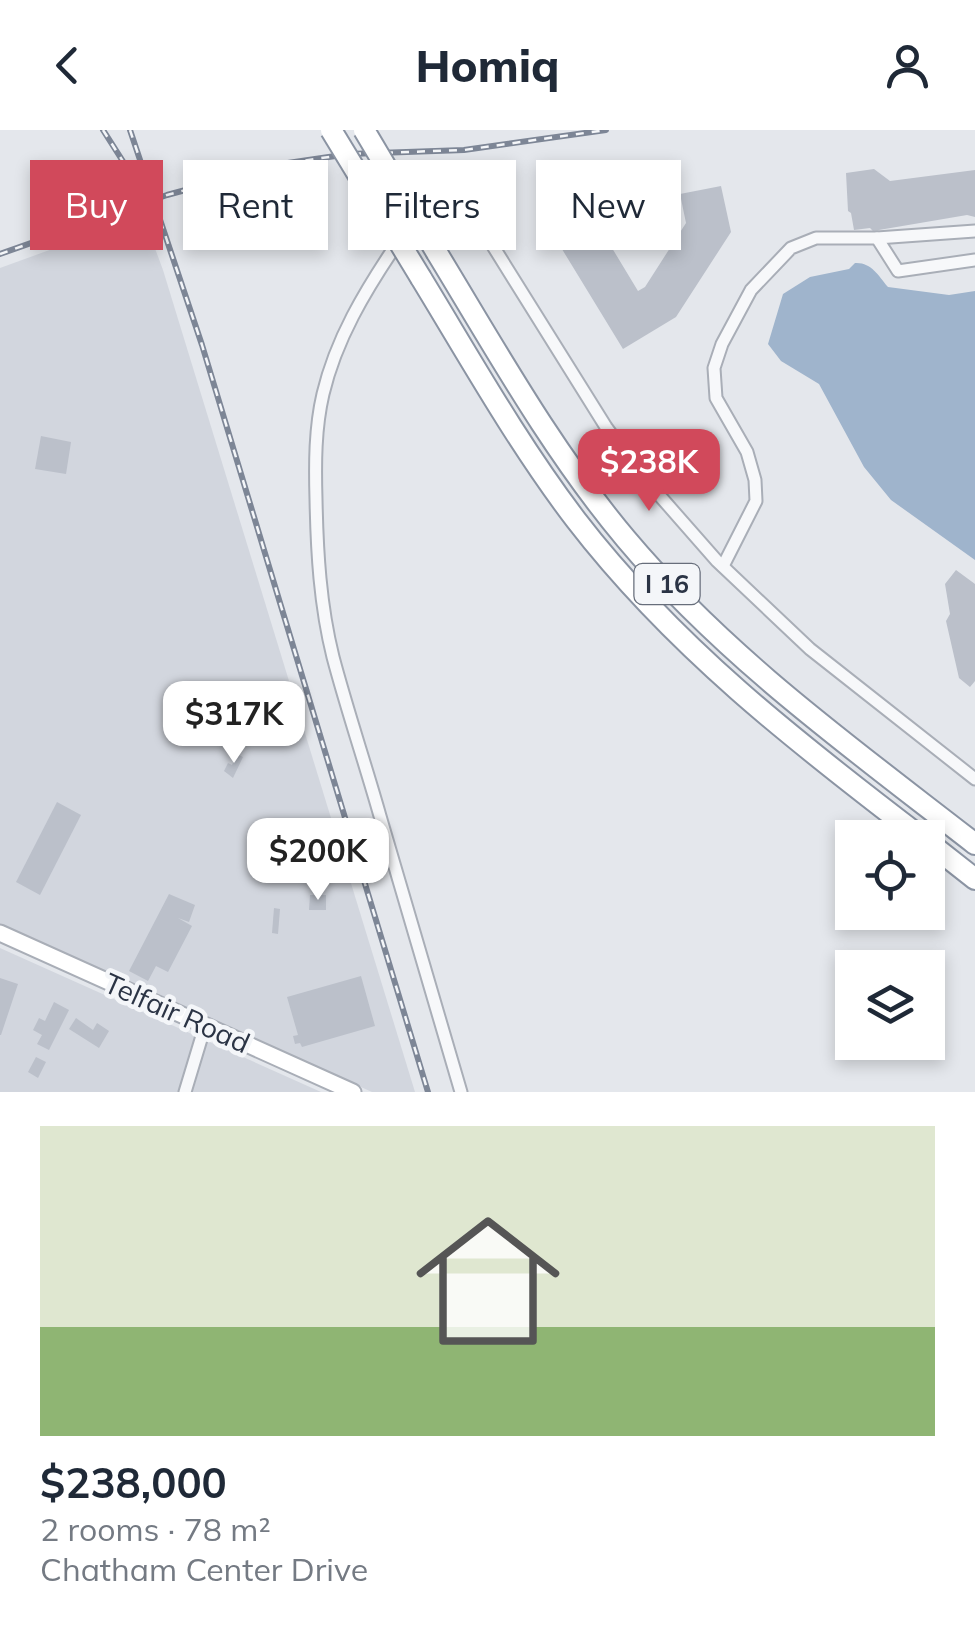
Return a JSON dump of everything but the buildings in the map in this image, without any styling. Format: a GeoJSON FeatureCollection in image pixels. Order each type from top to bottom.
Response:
{"type":"FeatureCollection","features":[{"type":"Feature","properties":{"kind":"highway","name":"I 16"},"geometry":{"type":"LineString","coordinates":[[331,130],[530,454],[578,522],[657,614],[744,698],[899,820]]}},
{"type":"Feature","properties":{"kind":"highway","name":"I 16"},"geometry":{"type":"LineString","coordinates":[[364,130],[542,425],[625,538],[744,662],[975,844]]}},
{"type":"Feature","properties":{"kind":"highway","name":"I 16"},"geometry":{"type":"LineString","coordinates":[[945,856],[975,879]]}},
{"type":"Feature","properties":{"kind":"street"},"geometry":{"type":"LineString","coordinates":[[461,1092],[332,654],[317,548],[316,439],[323,396],[346,328],[403,234],[422,218],[447,209],[478,222],[617,442],[722,566],[810,648],[975,779]]}},
{"type":"Feature","properties":{"kind":"street"},"geometry":{"type":"LineString","coordinates":[[722,566],[756,501],[747,452],[716,398],[714,368],[722,344],[751,290],[791,248],[816,238],[975,231]]}},
{"type":"Feature","properties":{"kind":"street"},"geometry":{"type":"LineString","coordinates":[[877,238],[898,271],[975,260]]}},
{"type":"Feature","properties":{"kind":"street","name":"Telfair Road"},"geometry":{"type":"LineString","coordinates":[[0,934],[354,1092]]}},
{"type":"Feature","properties":{"kind":"street"},"geometry":{"type":"LineString","coordinates":[[185,1092],[206,1026]]}},
{"type":"Feature","properties":{"kind":"shaded area"},"geometry":{"type":"Polygon","coordinates":[[[50,250],[156,250],[415,1092],[372,1092],[0,925],[0,268],[50,250]]]}},
{"type":"Feature","properties":{"kind":"shaded area"},"geometry":{"type":"Polygon","coordinates":[[[0,948],[321,1092],[0,1092],[0,948]]]}},
{"type":"Feature","properties":{"kind":"water"},"geometry":{"type":"Polygon","coordinates":[[[855,263],[870,267],[888,287],[949,295],[975,291],[975,560],[891,500],[864,467],[819,384],[781,361],[768,344],[783,294],[810,277],[849,269],[855,263]]]}},
{"type":"Feature","properties":{"kind":"railway"},"geometry":{"type":"LineString","coordinates":[[103,130],[122,160]]}},
{"type":"Feature","properties":{"kind":"railway"},"geometry":{"type":"LineString","coordinates":[[130,130],[202,345],[428,1092]]}},
{"type":"Feature","properties":{"kind":"railway"},"geometry":{"type":"LineString","coordinates":[[0,254],[167,195],[281,164],[349,154],[464,150],[606,130]]}}]}
